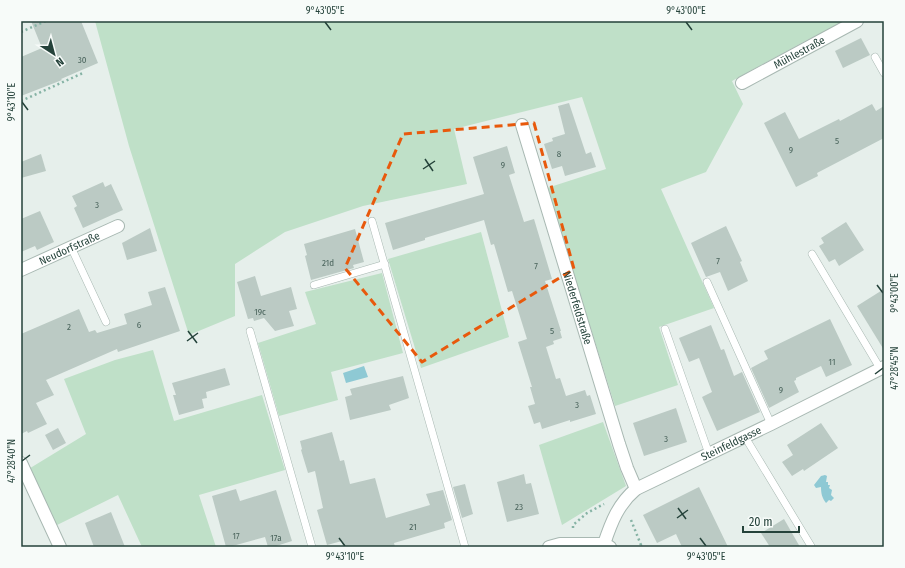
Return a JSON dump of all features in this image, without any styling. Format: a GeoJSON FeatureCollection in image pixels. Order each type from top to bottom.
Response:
{"type":"FeatureCollection","features":[{"type":"Feature","properties":{"kind":"street","name":"Mühlestraße"},"geometry":{"type":"LineString","coordinates":[[742,83],[857,21]]}},
{"type":"Feature","properties":{"kind":"street","name":"Niederfeldstraße"},"geometry":{"type":"LineString","coordinates":[[522,125],[617,438],[636,489]]}},
{"type":"Feature","properties":{"kind":"street","name":"Neudorfstraße"},"geometry":{"type":"LineString","coordinates":[[21,270],[118,226]]}},
{"type":"Feature","properties":{"kind":"street","name":"Steinfeldgasse"},"geometry":{"type":"LineString","coordinates":[[607,546],[608,530],[613,518],[625,500],[636,489],[883,370]]}},
{"type":"Feature","properties":{"kind":"street"},"geometry":{"type":"LineString","coordinates":[[21,463],[60,547]]}},
{"type":"Feature","properties":{"kind":"street"},"geometry":{"type":"LineString","coordinates":[[549,547],[560,544],[607,546]]}},
{"type":"Feature","properties":{"kind":"lane"},"geometry":{"type":"LineString","coordinates":[[875,56],[884,72]]}},
{"type":"Feature","properties":{"kind":"lane"},"geometry":{"type":"LineString","coordinates":[[372,220],[466,547]]}},
{"type":"Feature","properties":{"kind":"lane"},"geometry":{"type":"LineString","coordinates":[[71,247],[106,322]]}},
{"type":"Feature","properties":{"kind":"lane"},"geometry":{"type":"LineString","coordinates":[[812,254],[883,370]]}},
{"type":"Feature","properties":{"kind":"lane"},"geometry":{"type":"LineString","coordinates":[[314,285],[385,264]]}},
{"type":"Feature","properties":{"kind":"lane"},"geometry":{"type":"LineString","coordinates":[[707,282],[771,424]]}},
{"type":"Feature","properties":{"kind":"lane"},"geometry":{"type":"LineString","coordinates":[[665,329],[709,454]]}},
{"type":"Feature","properties":{"kind":"lane"},"geometry":{"type":"LineString","coordinates":[[250,331],[312,547]]}},
{"type":"Feature","properties":{"kind":"lane"},"geometry":{"type":"LineString","coordinates":[[745,437],[811,546]]}},
{"type":"Feature","properties":{"kind":"path"},"geometry":{"type":"LineString","coordinates":[[21,32],[46,21]]}},
{"type":"Feature","properties":{"kind":"path"},"geometry":{"type":"LineString","coordinates":[[21,101],[83,73]]}},
{"type":"Feature","properties":{"kind":"highlighted area"},"geometry":{"type":"Polygon","coordinates":[[[534,123],[574,269],[422,362],[345,268],[403,134],[534,123]]]}},
{"type":"Feature","properties":{"kind":"green space"},"geometry":{"type":"Polygon","coordinates":[[[95,21],[847,21],[807,40],[732,81],[743,104],[706,172],[661,189],[714,308],[659,327],[678,385],[615,406],[547,188],[606,169],[582,97],[454,129],[467,184],[363,206],[285,232],[235,264],[235,316],[189,335],[129,146],[95,21]]]}},
{"type":"Feature","properties":{"kind":"green space"},"geometry":{"type":"Polygon","coordinates":[[[481,232],[509,337],[421,368],[388,259],[481,232]]]}},
{"type":"Feature","properties":{"kind":"green space"},"geometry":{"type":"Polygon","coordinates":[[[382,273],[403,353],[331,372],[338,400],[279,416],[258,343],[316,324],[305,292],[382,273]]]}},
{"type":"Feature","properties":{"kind":"green space"},"geometry":{"type":"Polygon","coordinates":[[[153,350],[174,421],[262,395],[285,470],[199,495],[216,547],[142,547],[118,495],[55,526],[27,470],[86,434],[64,379],[115,360],[153,350]]]}},
{"type":"Feature","properties":{"kind":"green space"},"geometry":{"type":"Polygon","coordinates":[[[603,422],[626,486],[562,525],[539,445],[603,422]]]}},
{"type":"Feature","properties":{"kind":"water"},"geometry":{"type":"Polygon","coordinates":[[[364,366],[368,377],[346,383],[343,373],[364,366]]]}},
{"type":"Feature","properties":{"kind":"water"},"geometry":{"type":"Polygon","coordinates":[[[821,476],[827,476],[826,482],[828,482],[828,485],[830,485],[829,488],[832,490],[831,495],[834,498],[826,503],[822,495],[821,487],[816,488],[814,485],[821,476]]]}},
{"type":"Feature","properties":{"kind":"building"},"geometry":{"type":"Polygon","coordinates":[[[31,21],[81,21],[98,63],[61,79],[62,80],[21,96],[21,57],[42,48],[31,21]]]}},
{"type":"Feature","properties":{"kind":"building"},"geometry":{"type":"Polygon","coordinates":[[[861,38],[870,55],[843,68],[835,51],[861,38]]]}},
{"type":"Feature","properties":{"kind":"building"},"geometry":{"type":"Polygon","coordinates":[[[569,103],[586,154],[591,152],[596,167],[565,176],[562,166],[552,169],[544,144],[553,141],[552,138],[565,134],[558,106],[569,103]]]}},
{"type":"Feature","properties":{"kind":"building"},"geometry":{"type":"Polygon","coordinates":[[[872,104],[876,111],[884,106],[884,138],[817,173],[818,176],[796,187],[764,123],[785,112],[799,139],[839,119],[840,121],[872,104]]]}},
{"type":"Feature","properties":{"kind":"building"},"geometry":{"type":"Polygon","coordinates":[[[507,146],[515,173],[509,175],[524,222],[534,219],[552,279],[545,281],[562,338],[553,341],[554,344],[546,347],[556,379],[560,378],[566,396],[585,390],[587,396],[590,395],[596,414],[542,429],[540,422],[534,424],[528,406],[535,404],[530,387],[532,387],[518,342],[527,339],[512,291],[508,292],[494,244],[491,245],[484,220],[425,238],[425,240],[393,250],[385,223],[484,194],[473,157],[507,146]]]}},
{"type":"Feature","properties":{"kind":"building"},"geometry":{"type":"Polygon","coordinates":[[[41,154],[46,171],[21,178],[21,162],[41,154]]]}},
{"type":"Feature","properties":{"kind":"building"},"geometry":{"type":"Polygon","coordinates":[[[103,182],[105,187],[111,184],[123,210],[83,228],[74,208],[77,206],[72,196],[103,182]]]}},
{"type":"Feature","properties":{"kind":"building"},"geometry":{"type":"Polygon","coordinates":[[[40,211],[54,242],[37,250],[35,246],[21,252],[21,219],[40,211]]]}},
{"type":"Feature","properties":{"kind":"building"},"geometry":{"type":"Polygon","coordinates":[[[846,222],[864,250],[839,266],[835,259],[829,262],[819,246],[824,243],[821,238],[846,222]]]}},
{"type":"Feature","properties":{"kind":"building"},"geometry":{"type":"Polygon","coordinates":[[[726,226],[742,261],[740,262],[748,281],[728,291],[720,272],[706,277],[691,243],[726,226]]]}},
{"type":"Feature","properties":{"kind":"building"},"geometry":{"type":"Polygon","coordinates":[[[150,228],[157,251],[127,260],[122,243],[150,228]]]}},
{"type":"Feature","properties":{"kind":"building"},"geometry":{"type":"Polygon","coordinates":[[[355,229],[364,262],[353,265],[354,268],[311,280],[305,256],[307,255],[304,244],[355,229]]]}},
{"type":"Feature","properties":{"kind":"building"},"geometry":{"type":"Polygon","coordinates":[[[255,276],[261,296],[291,287],[297,309],[289,311],[294,326],[275,331],[264,318],[254,321],[253,318],[248,319],[237,282],[255,276]]]}},
{"type":"Feature","properties":{"kind":"building"},"geometry":{"type":"Polygon","coordinates":[[[165,287],[180,331],[118,352],[117,349],[46,380],[54,395],[36,403],[47,424],[28,433],[27,431],[21,434],[21,334],[79,309],[89,332],[95,330],[97,333],[127,324],[124,314],[152,305],[148,292],[165,287]]]}},
{"type":"Feature","properties":{"kind":"building"},"geometry":{"type":"Polygon","coordinates":[[[884,289],[884,350],[857,306],[884,289]]]}},
{"type":"Feature","properties":{"kind":"building"},"geometry":{"type":"Polygon","coordinates":[[[830,319],[852,365],[826,377],[821,366],[796,378],[794,381],[799,392],[769,408],[751,368],[768,359],[764,351],[830,319]]]}},
{"type":"Feature","properties":{"kind":"building"},"geometry":{"type":"Polygon","coordinates":[[[711,325],[721,350],[724,349],[734,376],[742,372],[760,412],[717,431],[702,397],[712,392],[699,358],[689,362],[679,338],[711,325]]]}},
{"type":"Feature","properties":{"kind":"building"},"geometry":{"type":"Polygon","coordinates":[[[225,368],[230,385],[206,392],[207,398],[202,399],[204,408],[179,415],[173,395],[176,395],[172,383],[225,368]]]}},
{"type":"Feature","properties":{"kind":"building"},"geometry":{"type":"Polygon","coordinates":[[[403,376],[409,398],[389,405],[391,410],[350,420],[345,397],[352,395],[350,389],[403,376]]]}},
{"type":"Feature","properties":{"kind":"building"},"geometry":{"type":"Polygon","coordinates":[[[676,408],[687,442],[644,456],[633,423],[676,408]]]}},
{"type":"Feature","properties":{"kind":"building"},"geometry":{"type":"Polygon","coordinates":[[[821,423],[838,448],[804,471],[803,469],[792,476],[782,462],[793,455],[787,445],[821,423]]]}},
{"type":"Feature","properties":{"kind":"building"},"geometry":{"type":"Polygon","coordinates":[[[58,428],[66,443],[53,450],[45,435],[58,428]]]}},
{"type":"Feature","properties":{"kind":"building"},"geometry":{"type":"Polygon","coordinates":[[[332,432],[340,461],[344,460],[350,484],[375,478],[386,518],[430,505],[426,494],[443,490],[452,520],[444,523],[445,528],[394,543],[395,547],[343,547],[342,541],[327,545],[317,510],[323,508],[315,471],[308,473],[301,450],[300,441],[332,432]]]}},
{"type":"Feature","properties":{"kind":"building"},"geometry":{"type":"Polygon","coordinates":[[[524,474],[526,484],[531,483],[539,514],[507,522],[497,482],[524,474]]]}},
{"type":"Feature","properties":{"kind":"building"},"geometry":{"type":"Polygon","coordinates":[[[465,484],[473,514],[462,518],[453,487],[465,484]]]}},
{"type":"Feature","properties":{"kind":"building"},"geometry":{"type":"Polygon","coordinates":[[[699,487],[728,547],[682,547],[676,534],[657,543],[643,515],[699,487]]]}},
{"type":"Feature","properties":{"kind":"building"},"geometry":{"type":"Polygon","coordinates":[[[236,489],[240,501],[276,490],[292,541],[273,547],[268,547],[265,537],[226,547],[212,496],[236,489]]]}},
{"type":"Feature","properties":{"kind":"building"},"geometry":{"type":"Polygon","coordinates":[[[111,512],[125,547],[94,547],[85,523],[111,512]]]}},
{"type":"Feature","properties":{"kind":"building"},"geometry":{"type":"Polygon","coordinates":[[[784,519],[800,547],[770,547],[761,533],[784,519]]]}}]}
